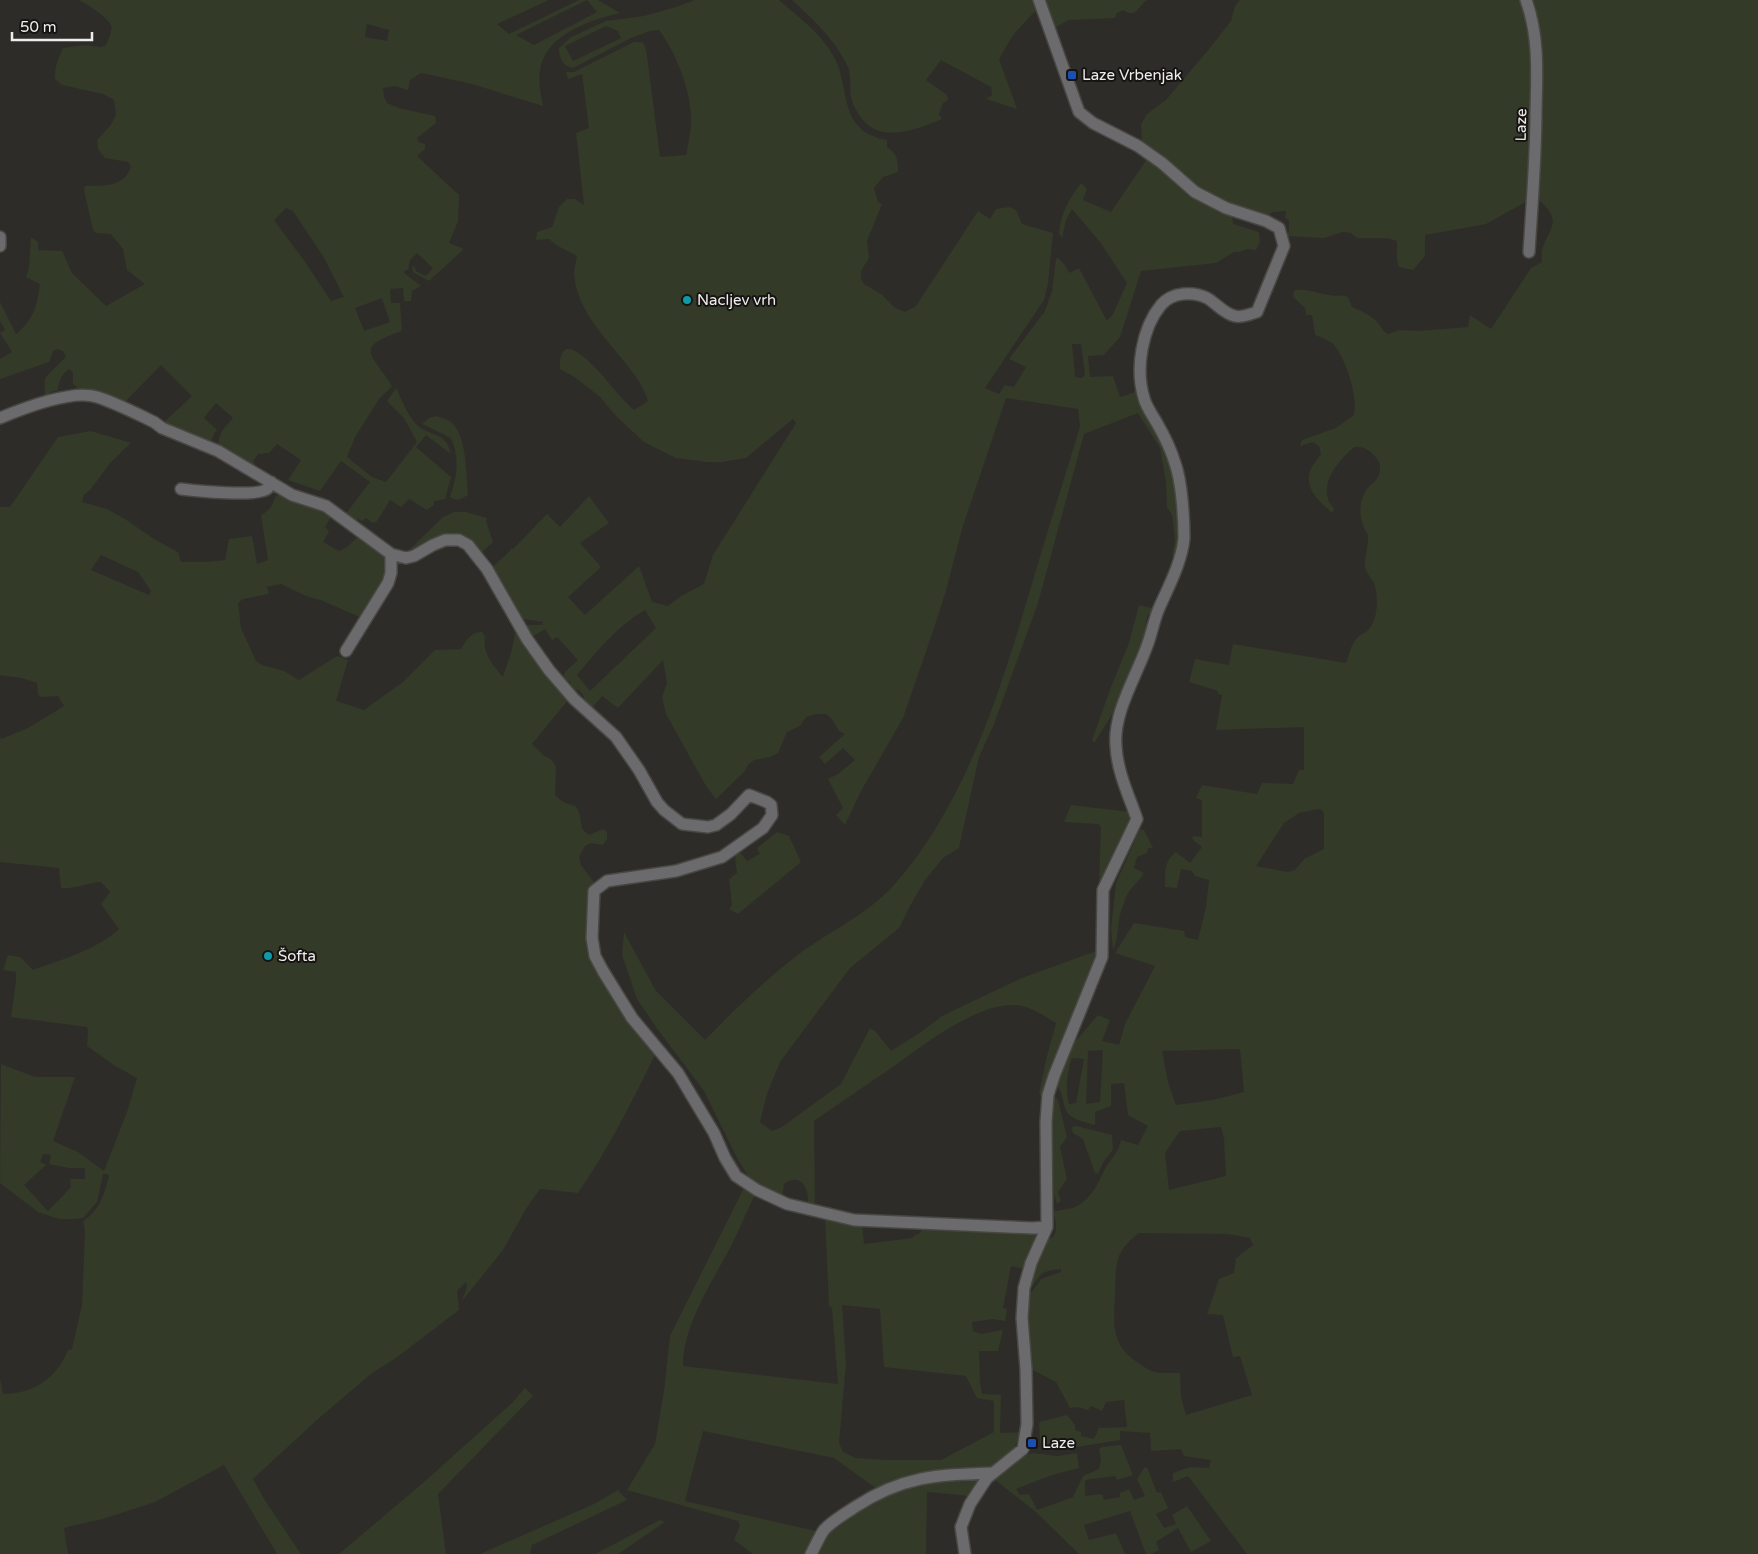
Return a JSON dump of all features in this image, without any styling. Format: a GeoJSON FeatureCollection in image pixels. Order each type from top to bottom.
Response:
{"type":"FeatureCollection","features":[{"type":"Feature","properties":{"kind":"street"},"geometry":{"type":"LineString","coordinates":[[966,1554],[961,1527],[970,1504],[987,1478],[1023,1449],[1027,1424],[1026,1369],[1022,1318],[1024,1288],[1031,1263],[1047,1227],[1046,1122],[1048,1096],[1054,1076],[1102,957],[1103,890],[1137,819],[1121,774],[1116,746],[1119,721],[1127,694],[1147,646],[1158,608],[1175,573],[1184,540],[1181,492],[1176,464],[1161,429],[1144,399],[1140,369],[1145,334],[1162,304],[1174,296],[1189,293],[1207,298],[1219,308],[1235,316],[1244,316],[1257,312],[1284,246],[1279,228],[1266,221],[1226,208],[1195,192],[1162,162],[1138,146],[1093,123],[1079,112],[1039,0]]}},
{"type":"Feature","properties":{"kind":"street","name":"Laze"},"geometry":{"type":"LineString","coordinates":[[1526,0],[1533,18],[1538,53],[1535,163],[1528,252]]}},
{"type":"Feature","properties":{"kind":"street"},"geometry":{"type":"LineString","coordinates":[[0,237],[0,246]]}},
{"type":"Feature","properties":{"kind":"street"},"geometry":{"type":"LineString","coordinates":[[0,418],[58,398],[76,394],[96,396],[145,418],[162,428],[218,451],[292,494],[326,506],[391,554],[406,558],[414,556],[445,540],[459,540],[468,545],[487,569],[527,639],[548,670],[574,699],[616,737],[664,810],[682,824],[708,827],[716,825],[731,814],[749,795],[767,802],[771,806],[772,815],[763,828],[722,857],[676,871],[607,881],[594,891],[592,938],[595,956],[632,1018],[678,1073],[714,1133],[725,1158],[736,1176],[757,1190],[788,1204],[854,1220],[1032,1228],[1047,1227]]}},
{"type":"Feature","properties":{"kind":"street"},"geometry":{"type":"LineString","coordinates":[[181,490],[258,492],[267,489],[271,482]]}},
{"type":"Feature","properties":{"kind":"street"},"geometry":{"type":"LineString","coordinates":[[346,651],[388,583],[392,568],[391,554]]}},
{"type":"Feature","properties":{"kind":"street"},"geometry":{"type":"LineString","coordinates":[[811,1554],[824,1531],[841,1516],[875,1494],[896,1485],[926,1477],[992,1474]]}},
{"type":"Feature","properties":{"kind":"green space"},"geometry":{"type":"Polygon","coordinates":[[[78,0],[549,0],[497,24],[509,34],[579,0],[587,0],[598,0],[620,13],[595,20],[570,31],[550,48],[543,58],[539,75],[543,106],[472,84],[421,73],[410,80],[408,90],[394,86],[383,88],[387,103],[399,108],[435,116],[436,123],[417,138],[419,142],[425,144],[425,149],[417,156],[459,195],[458,221],[449,243],[464,249],[429,281],[414,273],[412,268],[414,266],[416,271],[426,276],[433,268],[417,253],[410,260],[408,270],[405,270],[404,273],[421,286],[412,291],[411,301],[404,301],[403,288],[390,289],[391,303],[400,303],[402,331],[377,342],[372,347],[371,352],[373,359],[392,386],[379,399],[355,437],[347,457],[372,477],[386,482],[417,442],[404,418],[387,401],[396,388],[413,421],[421,428],[441,438],[449,447],[451,454],[426,435],[416,447],[451,477],[445,499],[434,501],[434,505],[427,510],[409,499],[401,507],[390,500],[377,521],[373,523],[366,518],[362,521],[358,519],[355,523],[344,516],[370,482],[341,461],[320,491],[288,480],[301,460],[277,444],[269,453],[258,454],[253,461],[255,464],[253,467],[219,448],[220,435],[233,418],[216,403],[204,418],[217,430],[211,442],[206,442],[161,425],[192,396],[161,365],[124,403],[80,390],[73,384],[73,372],[69,369],[61,378],[58,390],[51,392],[45,397],[45,379],[66,357],[63,351],[57,349],[53,351],[49,362],[0,379],[0,359],[12,352],[0,333],[5,330],[0,321],[0,302],[16,334],[31,317],[38,299],[40,284],[26,277],[29,267],[31,237],[38,242],[38,250],[62,251],[72,273],[106,306],[145,284],[127,270],[123,249],[111,234],[96,233],[93,230],[84,190],[85,186],[119,182],[128,173],[131,166],[128,162],[105,158],[98,149],[97,140],[110,126],[116,115],[114,100],[103,94],[62,85],[55,79],[58,59],[63,48],[85,45],[101,47],[106,45],[110,35],[111,25],[108,21],[96,10],[78,0]],[[587,0],[516,35],[534,45],[597,12],[587,0]],[[367,24],[365,37],[387,41],[389,30],[367,24]],[[286,208],[274,220],[331,301],[344,297],[323,256],[293,211],[286,208]],[[382,298],[355,308],[364,331],[390,322],[382,298]]]}},
{"type":"Feature","properties":{"kind":"green space"},"geometry":{"type":"Polygon","coordinates":[[[695,0],[779,0],[808,25],[828,47],[839,68],[848,106],[853,118],[860,128],[871,135],[887,140],[887,147],[893,152],[897,160],[898,172],[883,177],[874,188],[878,202],[882,204],[867,241],[869,258],[861,271],[861,279],[864,284],[881,294],[894,307],[905,312],[916,306],[978,211],[990,219],[996,209],[1009,207],[1016,210],[1022,224],[1053,233],[1048,283],[1044,300],[985,388],[999,394],[1005,385],[1014,387],[1026,367],[1009,359],[1045,311],[1052,291],[1056,259],[1058,258],[1065,265],[1069,273],[1079,268],[1107,321],[1113,314],[1127,283],[1100,242],[1072,209],[1066,220],[1062,238],[1059,233],[1066,207],[1081,183],[1087,189],[1083,200],[1111,212],[1149,156],[1232,214],[1233,224],[1259,232],[1260,242],[1256,250],[1247,249],[1234,252],[1216,263],[1141,271],[1120,337],[1104,355],[1088,356],[1090,377],[1113,376],[1120,397],[1139,391],[1175,473],[1180,535],[1175,558],[1172,556],[1175,540],[1172,515],[1167,507],[1166,482],[1160,448],[1138,413],[1084,434],[1038,603],[994,724],[979,757],[959,848],[943,858],[925,880],[899,928],[850,968],[780,1062],[767,1094],[760,1122],[772,1131],[782,1127],[841,1084],[870,1028],[875,1031],[891,1051],[942,1016],[1022,978],[1099,950],[1043,1099],[1039,1094],[1056,1023],[1031,1009],[1015,1005],[1000,1006],[966,1019],[949,1028],[814,1121],[815,1210],[807,1208],[808,1195],[800,1181],[790,1181],[784,1184],[782,1200],[751,1180],[739,1162],[704,1091],[637,999],[622,955],[624,932],[656,991],[705,1040],[750,995],[786,964],[811,945],[861,914],[894,885],[921,851],[944,815],[982,736],[1011,653],[1080,426],[1078,409],[1006,398],[962,529],[945,594],[903,718],[860,793],[845,825],[836,815],[843,808],[828,779],[838,774],[855,760],[843,748],[825,764],[819,757],[845,734],[839,731],[832,719],[826,714],[806,717],[800,726],[787,732],[778,753],[770,757],[754,760],[716,799],[706,786],[666,714],[662,697],[667,683],[663,660],[618,708],[602,696],[592,708],[584,704],[584,697],[580,691],[569,687],[571,683],[563,677],[565,672],[578,660],[557,637],[552,640],[545,629],[530,638],[523,627],[526,625],[542,625],[543,622],[523,619],[518,616],[490,569],[511,548],[513,549],[547,514],[560,527],[589,496],[609,523],[580,543],[601,567],[568,597],[585,615],[639,566],[652,602],[668,606],[681,596],[704,584],[713,555],[796,423],[793,419],[746,458],[722,462],[707,462],[676,458],[644,442],[616,416],[600,397],[576,378],[560,369],[562,354],[566,349],[571,349],[589,361],[634,410],[648,401],[640,383],[591,320],[583,306],[577,291],[574,275],[577,256],[549,239],[536,240],[537,232],[552,227],[559,207],[567,199],[575,199],[584,205],[576,133],[589,128],[582,74],[568,79],[566,72],[574,72],[634,42],[642,42],[647,56],[660,157],[686,155],[690,136],[691,113],[686,88],[677,62],[659,30],[650,31],[631,38],[573,68],[562,61],[559,48],[571,37],[606,21],[644,16],[695,0]],[[606,26],[565,46],[573,61],[621,38],[618,31],[606,26]],[[1072,344],[1075,377],[1082,378],[1085,375],[1081,344],[1072,344]],[[645,610],[608,639],[577,675],[590,691],[656,628],[645,610]]]}},
{"type":"Feature","properties":{"kind":"green space"},"geometry":{"type":"Polygon","coordinates":[[[792,0],[1036,0],[1039,7],[1013,35],[999,59],[1017,109],[986,99],[992,95],[991,87],[941,60],[926,80],[947,95],[948,100],[943,103],[939,114],[942,119],[920,127],[897,132],[876,130],[867,124],[854,106],[850,93],[849,71],[843,57],[815,22],[792,0]]]}},
{"type":"Feature","properties":{"kind":"green space"},"geometry":{"type":"Polygon","coordinates":[[[1044,0],[1147,0],[1134,13],[1123,10],[1117,13],[1115,18],[1069,20],[1054,28],[1044,0]]]}},
{"type":"Feature","properties":{"kind":"green space"},"geometry":{"type":"Polygon","coordinates":[[[1240,0],[1521,0],[1534,29],[1540,25],[1530,0],[1758,0],[1758,1554],[1247,1554],[1188,1476],[1173,1482],[1173,1473],[1190,1467],[1209,1468],[1211,1460],[1184,1456],[1181,1449],[1151,1451],[1150,1433],[1120,1431],[1120,1440],[1059,1450],[1045,1449],[1040,1442],[1039,1422],[1067,1415],[1075,1425],[1075,1430],[1081,1432],[1081,1436],[1094,1439],[1099,1428],[1127,1427],[1124,1400],[1106,1402],[1102,1411],[1091,1406],[1088,1410],[1078,1407],[1070,1408],[1056,1382],[1031,1369],[1025,1301],[1041,1279],[1061,1272],[1061,1269],[1042,1274],[1026,1295],[1045,1241],[1053,1237],[1056,1231],[1053,1212],[1073,1208],[1084,1201],[1095,1188],[1117,1151],[1121,1140],[1138,1145],[1148,1126],[1128,1115],[1124,1083],[1111,1084],[1111,1106],[1095,1112],[1095,1125],[1079,1120],[1068,1113],[1057,1086],[1074,1043],[1098,1015],[1110,1020],[1102,1041],[1119,1045],[1125,1024],[1155,966],[1115,953],[1134,923],[1184,931],[1185,937],[1198,940],[1206,907],[1209,880],[1195,876],[1192,871],[1181,869],[1177,888],[1165,887],[1165,876],[1167,863],[1172,855],[1176,852],[1190,863],[1202,847],[1192,839],[1193,836],[1202,837],[1202,800],[1196,798],[1202,785],[1257,794],[1262,783],[1293,784],[1299,770],[1304,770],[1304,727],[1216,730],[1222,695],[1218,694],[1218,691],[1189,682],[1195,659],[1229,665],[1233,644],[1346,663],[1353,643],[1369,629],[1376,613],[1375,587],[1365,566],[1368,535],[1360,512],[1367,489],[1378,477],[1380,464],[1373,454],[1359,447],[1354,447],[1338,463],[1330,476],[1327,491],[1328,499],[1334,509],[1332,513],[1318,500],[1311,489],[1309,484],[1310,471],[1321,454],[1319,446],[1313,442],[1300,446],[1302,440],[1336,428],[1354,415],[1355,407],[1353,388],[1338,350],[1333,344],[1315,335],[1312,315],[1306,315],[1305,308],[1293,297],[1294,291],[1307,290],[1332,296],[1348,297],[1352,307],[1372,318],[1389,334],[1399,330],[1419,331],[1468,327],[1470,315],[1491,329],[1531,268],[1542,262],[1542,250],[1553,220],[1547,208],[1540,201],[1529,200],[1486,224],[1425,235],[1425,256],[1413,270],[1399,267],[1397,261],[1397,241],[1387,238],[1357,238],[1351,233],[1343,232],[1324,238],[1288,236],[1289,220],[1285,218],[1286,211],[1273,212],[1265,216],[1222,203],[1194,184],[1142,142],[1141,124],[1147,114],[1166,100],[1209,49],[1231,21],[1235,6],[1240,0]],[[1318,809],[1299,813],[1284,823],[1256,866],[1288,872],[1295,870],[1304,859],[1324,849],[1324,814],[1322,810],[1318,809]],[[1240,1049],[1162,1051],[1168,1082],[1176,1105],[1213,1100],[1244,1092],[1240,1049]],[[1103,1050],[1088,1051],[1086,1104],[1100,1102],[1103,1050]],[[1072,1058],[1068,1075],[1069,1104],[1076,1103],[1084,1059],[1072,1058]],[[1221,1127],[1180,1131],[1165,1153],[1169,1190],[1226,1176],[1224,1139],[1221,1127]],[[1139,1233],[1125,1246],[1116,1267],[1114,1322],[1117,1338],[1126,1353],[1151,1371],[1180,1373],[1181,1397],[1186,1415],[1252,1395],[1240,1356],[1233,1357],[1223,1315],[1207,1314],[1219,1279],[1234,1273],[1236,1258],[1253,1245],[1250,1238],[1228,1234],[1139,1233]]]}},
{"type":"Feature","properties":{"kind":"green space"},"geometry":{"type":"Polygon","coordinates":[[[436,416],[454,425],[464,449],[468,495],[459,499],[450,497],[457,468],[456,453],[451,438],[422,424],[429,418],[436,416]]]}},
{"type":"Feature","properties":{"kind":"green space"},"geometry":{"type":"Polygon","coordinates":[[[91,431],[131,443],[110,463],[91,489],[84,495],[82,502],[107,509],[125,519],[154,539],[178,552],[181,562],[225,560],[229,539],[252,536],[257,564],[268,560],[261,515],[272,506],[275,497],[281,493],[333,514],[325,527],[329,531],[323,542],[339,551],[362,535],[385,557],[389,576],[362,618],[281,584],[266,587],[269,591],[268,594],[243,599],[238,603],[241,628],[256,661],[262,665],[284,671],[299,680],[337,656],[348,660],[336,701],[364,710],[403,682],[435,650],[461,649],[469,637],[478,632],[482,632],[485,636],[487,653],[503,677],[512,649],[517,624],[540,669],[569,699],[532,744],[543,755],[552,760],[556,767],[555,795],[576,807],[579,811],[582,829],[589,835],[603,829],[607,832],[607,839],[603,845],[591,843],[585,846],[579,857],[581,865],[599,889],[597,926],[599,962],[657,1051],[630,1106],[578,1193],[540,1189],[526,1209],[503,1250],[462,1301],[467,1287],[466,1282],[457,1291],[459,1310],[396,1358],[372,1373],[318,1419],[253,1479],[301,1554],[277,1554],[224,1465],[155,1502],[103,1519],[67,1527],[64,1529],[68,1554],[0,1554],[0,1379],[3,1394],[24,1391],[34,1387],[51,1376],[68,1350],[72,1349],[82,1305],[85,1231],[83,1221],[97,1207],[103,1196],[109,1176],[108,1174],[103,1174],[97,1202],[83,1218],[72,1219],[59,1219],[38,1212],[0,1183],[1,1064],[35,1077],[75,1077],[53,1141],[78,1152],[104,1171],[127,1112],[137,1078],[115,1066],[87,1046],[87,1027],[11,1017],[16,972],[3,970],[8,955],[20,957],[33,970],[89,949],[119,929],[101,904],[110,892],[101,882],[61,888],[59,868],[0,862],[0,736],[1,739],[28,728],[64,706],[58,696],[41,697],[38,694],[37,683],[22,678],[0,675],[0,507],[10,507],[58,437],[91,431]],[[101,555],[91,570],[149,595],[151,591],[138,572],[101,555]],[[43,1154],[40,1162],[46,1165],[24,1185],[48,1211],[71,1187],[70,1179],[85,1179],[85,1168],[69,1168],[49,1164],[51,1155],[43,1154]]]}},
{"type":"Feature","properties":{"kind":"green space"},"geometry":{"type":"Polygon","coordinates":[[[454,512],[466,512],[487,518],[486,521],[493,542],[479,555],[460,538],[405,554],[443,517],[454,512]]]}},
{"type":"Feature","properties":{"kind":"green space"},"geometry":{"type":"Polygon","coordinates":[[[1139,605],[1155,609],[1153,615],[1148,614],[1146,622],[1149,624],[1119,704],[1094,743],[1092,740],[1129,643],[1139,605]]]}},
{"type":"Feature","properties":{"kind":"green space"},"geometry":{"type":"Polygon","coordinates":[[[1071,805],[1130,812],[1129,825],[1101,884],[1099,883],[1101,828],[1099,824],[1064,822],[1071,805]]]}},
{"type":"Feature","properties":{"kind":"green space"},"geometry":{"type":"Polygon","coordinates":[[[1140,829],[1144,830],[1153,848],[1148,848],[1147,853],[1137,857],[1134,868],[1144,873],[1129,891],[1125,900],[1113,950],[1111,929],[1116,883],[1140,829]]]}},
{"type":"Feature","properties":{"kind":"green space"},"geometry":{"type":"Polygon","coordinates":[[[777,832],[789,836],[801,862],[738,914],[729,909],[732,905],[729,879],[737,873],[735,858],[738,850],[747,861],[760,854],[757,848],[777,832]]]}},
{"type":"Feature","properties":{"kind":"green space"},"geometry":{"type":"Polygon","coordinates":[[[1054,1096],[1058,1100],[1067,1137],[1060,1147],[1067,1179],[1058,1192],[1061,1201],[1057,1204],[1054,1193],[1051,1101],[1054,1096]]]}},
{"type":"Feature","properties":{"kind":"green space"},"geometry":{"type":"Polygon","coordinates":[[[1073,1126],[1112,1135],[1113,1150],[1104,1161],[1098,1173],[1095,1173],[1083,1139],[1073,1133],[1073,1126]]]}},
{"type":"Feature","properties":{"kind":"green space"},"geometry":{"type":"Polygon","coordinates":[[[745,1186],[756,1192],[735,1238],[694,1316],[684,1349],[683,1366],[838,1384],[832,1308],[829,1306],[825,1216],[862,1223],[864,1244],[912,1238],[919,1234],[924,1226],[1034,1233],[1036,1236],[1025,1269],[1011,1266],[1003,1308],[1007,1309],[1005,1321],[993,1319],[972,1322],[973,1331],[981,1334],[1003,1330],[998,1351],[979,1351],[982,1394],[1001,1395],[1000,1433],[1022,1432],[1014,1448],[990,1470],[877,1489],[834,1458],[703,1431],[685,1501],[820,1532],[807,1554],[753,1554],[734,1540],[740,1525],[738,1521],[627,1490],[655,1444],[664,1391],[670,1336],[745,1186]],[[842,1305],[846,1363],[839,1443],[843,1452],[856,1458],[941,1460],[994,1432],[994,1401],[977,1398],[966,1376],[884,1367],[880,1309],[842,1305]]]}},
{"type":"Feature","properties":{"kind":"green space"},"geometry":{"type":"Polygon","coordinates":[[[525,1388],[533,1396],[438,1494],[446,1554],[339,1554],[424,1482],[512,1403],[525,1388]]]}},
{"type":"Feature","properties":{"kind":"green space"},"geometry":{"type":"Polygon","coordinates":[[[1121,1445],[1133,1475],[1117,1480],[1115,1476],[1085,1480],[1085,1496],[1102,1494],[1104,1500],[1120,1497],[1120,1493],[1129,1489],[1134,1500],[1145,1496],[1137,1479],[1144,1468],[1147,1467],[1157,1493],[1161,1492],[1168,1508],[1156,1514],[1164,1528],[1176,1524],[1172,1515],[1187,1506],[1211,1541],[1191,1552],[1178,1528],[1156,1542],[1159,1550],[1146,1554],[1130,1511],[1084,1525],[1089,1540],[1116,1533],[1125,1554],[1079,1554],[1036,1512],[994,1479],[1026,1455],[1033,1453],[1057,1456],[1077,1453],[1079,1468],[1052,1475],[1016,1489],[1020,1495],[1029,1494],[1037,1510],[1073,1497],[1083,1476],[1099,1469],[1101,1460],[1099,1449],[1121,1445]]]}},
{"type":"Feature","properties":{"kind":"green space"},"geometry":{"type":"Polygon","coordinates":[[[978,1478],[979,1480],[969,1496],[927,1492],[926,1554],[813,1554],[835,1524],[901,1485],[978,1478]]]}},
{"type":"Feature","properties":{"kind":"green space"},"geometry":{"type":"Polygon","coordinates":[[[618,1490],[627,1500],[532,1545],[530,1554],[480,1554],[594,1504],[618,1490]]]}},
{"type":"Feature","properties":{"kind":"green space"},"geometry":{"type":"Polygon","coordinates":[[[660,1520],[665,1522],[618,1554],[595,1554],[660,1520]]]}},
{"type":"Feature","properties":{"kind":"place","name":"Laze Vrbenjak"},"geometry":{"type":"Point","coordinates":[1072,75]}},
{"type":"Feature","properties":{"kind":"place","name":"Nacljev vrh"},"geometry":{"type":"Point","coordinates":[687,300]}},
{"type":"Feature","properties":{"kind":"place","name":"Šofta"},"geometry":{"type":"Point","coordinates":[268,956]}},
{"type":"Feature","properties":{"kind":"place","name":"Laze"},"geometry":{"type":"Point","coordinates":[1032,1443]}}]}
